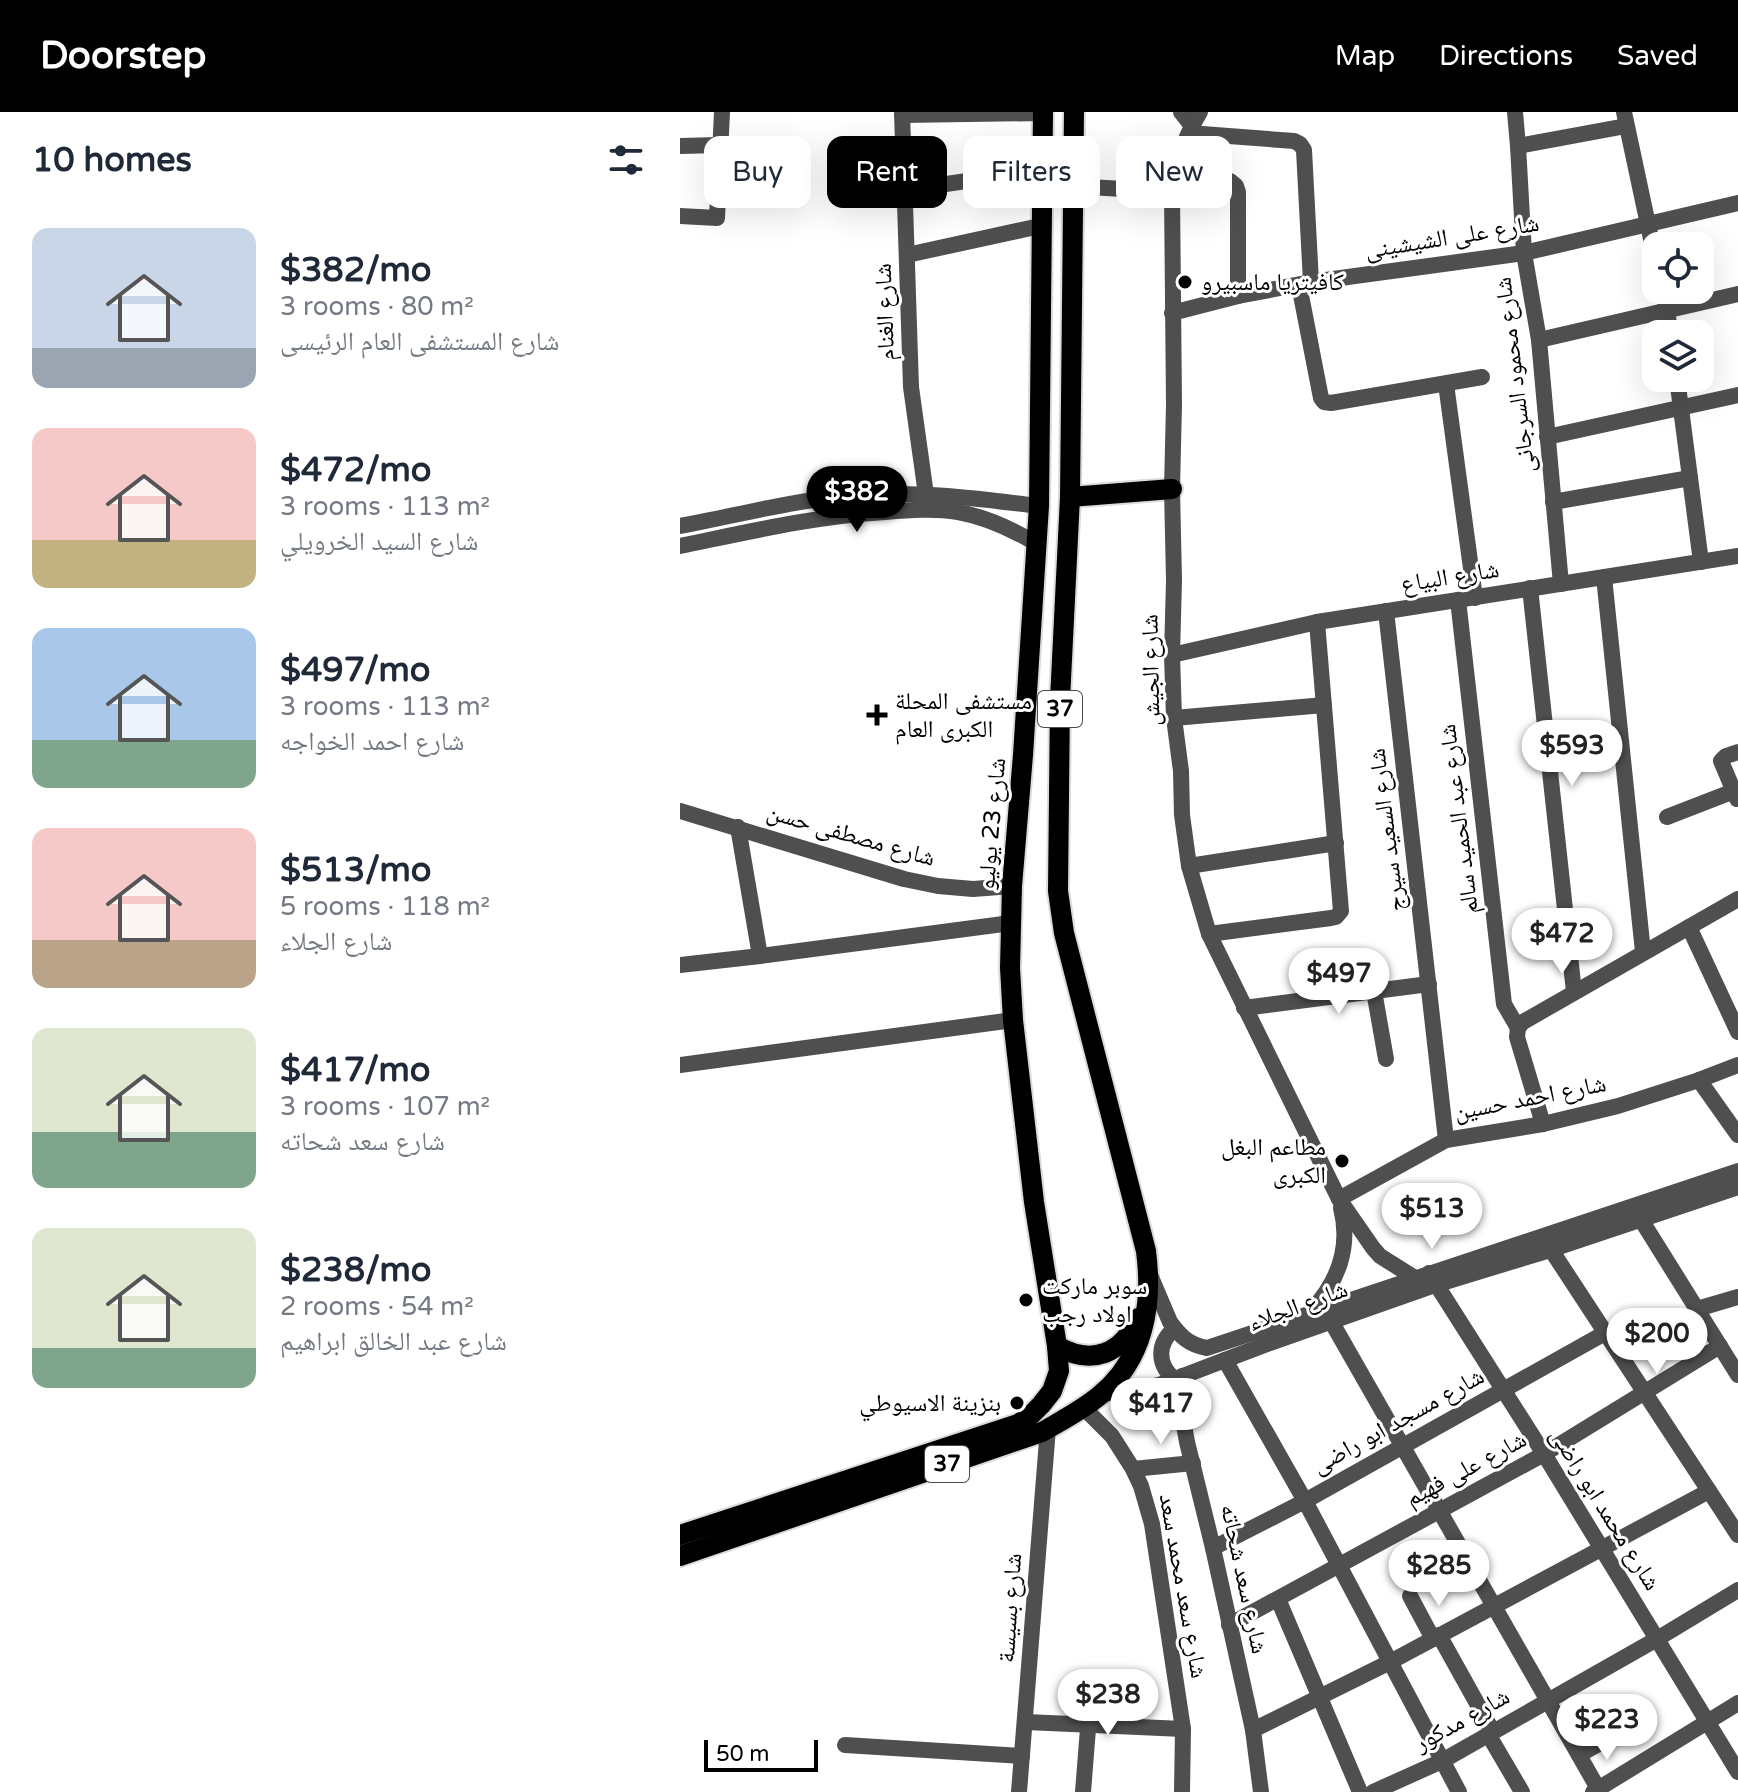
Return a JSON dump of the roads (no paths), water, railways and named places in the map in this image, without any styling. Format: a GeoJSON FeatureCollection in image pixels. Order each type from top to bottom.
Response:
{"type":"FeatureCollection","features":[{"type":"Feature","properties":{"kind":"main road","name":"شارع 23 يوليو"},"geometry":{"type":"LineString","coordinates":[[1043,112],[1043,136]]}},
{"type":"Feature","properties":{"kind":"main road","name":"37"},"geometry":{"type":"LineString","coordinates":[[1074,112],[1074,136]]}},
{"type":"Feature","properties":{"kind":"main road","name":"شارع 23 يوليو"},"geometry":{"type":"LineString","coordinates":[[1041,208],[1039,506],[1012,886],[1010,968],[1034,1202],[1057,1346]]}},
{"type":"Feature","properties":{"kind":"main road","name":"37"},"geometry":{"type":"LineString","coordinates":[[680,1535],[717,1533],[1048,1428],[1102,1394],[1125,1367],[1145,1325],[1149,1272],[1146,1251],[1061,918],[1058,891],[1060,700],[1070,497],[1073,208]]}},
{"type":"Feature","properties":{"kind":"main road"},"geometry":{"type":"LineString","coordinates":[[1039,359],[1070,358]]}},
{"type":"Feature","properties":{"kind":"main road"},"geometry":{"type":"LineString","coordinates":[[1070,497],[1172,489]]}},
{"type":"Feature","properties":{"kind":"main road"},"geometry":{"type":"LineString","coordinates":[[1026,702],[1043,710],[1050,709],[1060,700]]}},
{"type":"Feature","properties":{"kind":"main road"},"geometry":{"type":"LineString","coordinates":[[1023,755],[1042,749],[1060,759]]}},
{"type":"Feature","properties":{"kind":"main road"},"geometry":{"type":"LineString","coordinates":[[1057,1346],[1068,1352],[1093,1356],[1117,1347],[1133,1328],[1147,1296]]}},
{"type":"Feature","properties":{"kind":"main road","name":"37"},"geometry":{"type":"LineString","coordinates":[[680,1556],[717,1533],[1018,1424],[1030,1416],[1052,1391],[1059,1371],[1057,1346]]}},
{"type":"Feature","properties":{"kind":"street"},"geometry":{"type":"LineString","coordinates":[[721,136],[722,112]]}},
{"type":"Feature","properties":{"kind":"street"},"geometry":{"type":"LineString","coordinates":[[902,114],[1043,112]]}},
{"type":"Feature","properties":{"kind":"street"},"geometry":{"type":"LineString","coordinates":[[1181,112],[1194,124],[1294,141],[1302,146],[1305,283],[1324,402],[1482,377]]}},
{"type":"Feature","properties":{"kind":"street","name":"شارع محمود السرجانى"},"geometry":{"type":"LineString","coordinates":[[1515,112],[1524,253],[1539,340],[1561,584]]}},
{"type":"Feature","properties":{"kind":"street","name":"شارع الغنام"},"geometry":{"type":"LineString","coordinates":[[902,114],[903,136]]}},
{"type":"Feature","properties":{"kind":"street"},"geometry":{"type":"LineString","coordinates":[[1518,146],[1625,119],[1649,232]]}},
{"type":"Feature","properties":{"kind":"street"},"geometry":{"type":"LineString","coordinates":[[680,146],[704,145]]}},
{"type":"Feature","properties":{"kind":"street"},"geometry":{"type":"LineString","coordinates":[[1232,183],[1238,192],[1238,296]]}},
{"type":"Feature","properties":{"kind":"street","name":"شارع على الشيشينى"},"geometry":{"type":"LineString","coordinates":[[1172,313],[1305,283],[1524,253],[1738,203]]}},
{"type":"Feature","properties":{"kind":"street"},"geometry":{"type":"LineString","coordinates":[[680,216],[717,218],[717,208]]}},
{"type":"Feature","properties":{"kind":"street","name":"شارع الغنام"},"geometry":{"type":"LineString","coordinates":[[906,208],[911,387],[927,502]]}},
{"type":"Feature","properties":{"kind":"street","name":"شارع الجيش"},"geometry":{"type":"LineString","coordinates":[[1172,208],[1172,655],[1174,718],[1189,866],[1209,934],[1339,1199],[1380,1256],[1426,1279]]}},
{"type":"Feature","properties":{"kind":"street"},"geometry":{"type":"LineString","coordinates":[[907,255],[1040,226]]}},
{"type":"Feature","properties":{"kind":"street"},"geometry":{"type":"LineString","coordinates":[[1539,340],[1738,294]]}},
{"type":"Feature","properties":{"kind":"street"},"geometry":{"type":"LineString","coordinates":[[1666,304],[1669,320]]}},
{"type":"Feature","properties":{"kind":"street","name":"شارع عبد الحميد سالم"},"geometry":{"type":"LineString","coordinates":[[1446,384],[1504,1004],[1518,1028],[1517,1037],[1543,1124]]}},
{"type":"Feature","properties":{"kind":"street"},"geometry":{"type":"LineString","coordinates":[[1679,392],[1701,562]]}},
{"type":"Feature","properties":{"kind":"street"},"geometry":{"type":"LineString","coordinates":[[1547,437],[1738,395]]}},
{"type":"Feature","properties":{"kind":"street"},"geometry":{"type":"LineString","coordinates":[[1553,502],[1690,478]]}},
{"type":"Feature","properties":{"kind":"street"},"geometry":{"type":"LineString","coordinates":[[680,526],[828,497],[894,493],[985,519],[1012,529],[1037,544]]}},
{"type":"Feature","properties":{"kind":"street"},"geometry":{"type":"LineString","coordinates":[[680,546],[831,516],[886,511],[927,502],[1039,506]]}},
{"type":"Feature","properties":{"kind":"street"},"geometry":{"type":"LineString","coordinates":[[724,518],[728,536]]}},
{"type":"Feature","properties":{"kind":"street","name":"شارع البياع"},"geometry":{"type":"LineString","coordinates":[[1172,655],[1317,622],[1738,556]]}},
{"type":"Feature","properties":{"kind":"street"},"geometry":{"type":"LineString","coordinates":[[1604,577],[1643,952]]}},
{"type":"Feature","properties":{"kind":"street"},"geometry":{"type":"LineString","coordinates":[[1530,588],[1574,992]]}},
{"type":"Feature","properties":{"kind":"street","name":"شارع السعيد سيرج"},"geometry":{"type":"LineString","coordinates":[[1386,611],[1446,1140]]}},
{"type":"Feature","properties":{"kind":"street"},"geometry":{"type":"LineString","coordinates":[[1209,934],[1336,917],[1342,908],[1317,622]]}},
{"type":"Feature","properties":{"kind":"street"},"geometry":{"type":"LineString","coordinates":[[1174,718],[1324,705]]}},
{"type":"Feature","properties":{"kind":"street"},"geometry":{"type":"LineString","coordinates":[[1667,817],[1736,796],[1722,765],[1722,759],[1732,754]]}},
{"type":"Feature","properties":{"kind":"street","name":"شارع مصطفى حسن"},"geometry":{"type":"LineString","coordinates":[[680,811],[904,879],[973,889],[1012,886]]}},
{"type":"Feature","properties":{"kind":"street"},"geometry":{"type":"LineString","coordinates":[[738,827],[760,956]]}},
{"type":"Feature","properties":{"kind":"street"},"geometry":{"type":"LineString","coordinates":[[1189,866],[1336,843]]}},
{"type":"Feature","properties":{"kind":"street"},"geometry":{"type":"LineString","coordinates":[[1518,1028],[1530,1017],[1738,899]]}},
{"type":"Feature","properties":{"kind":"street"},"geometry":{"type":"LineString","coordinates":[[680,965],[1011,923]]}},
{"type":"Feature","properties":{"kind":"street"},"geometry":{"type":"LineString","coordinates":[[1689,927],[1738,1032]]}},
{"type":"Feature","properties":{"kind":"street"},"geometry":{"type":"LineString","coordinates":[[1244,1008],[1429,984]]}},
{"type":"Feature","properties":{"kind":"street"},"geometry":{"type":"LineString","coordinates":[[1374,991],[1386,1059]]}},
{"type":"Feature","properties":{"kind":"street"},"geometry":{"type":"LineString","coordinates":[[680,1065],[1013,1020]]}},
{"type":"Feature","properties":{"kind":"street","name":"شارع احمد حسين"},"geometry":{"type":"LineString","coordinates":[[1339,1199],[1446,1140],[1543,1124],[1618,1106],[1738,1065]]}},
{"type":"Feature","properties":{"kind":"street"},"geometry":{"type":"LineString","coordinates":[[1699,1080],[1738,1135]]}},
{"type":"Feature","properties":{"kind":"street","name":"شارع الجلاء"},"geometry":{"type":"LineString","coordinates":[[1174,1329],[1190,1344],[1207,1348],[1309,1313],[1547,1244],[1637,1213],[1738,1171]]}},
{"type":"Feature","properties":{"kind":"street","name":"شارع الجلاء"},"geometry":{"type":"LineString","coordinates":[[1637,1213],[1738,1187]]}},
{"type":"Feature","properties":{"kind":"street","name":"شارع الجيش"},"geometry":{"type":"LineString","coordinates":[[1309,1313],[1334,1280],[1341,1260],[1345,1240],[1339,1199]]}},
{"type":"Feature","properties":{"kind":"street"},"geometry":{"type":"LineString","coordinates":[[1637,1213],[1738,1375]]}},
{"type":"Feature","properties":{"kind":"street"},"geometry":{"type":"LineString","coordinates":[[1547,1244],[1736,1528]]}},
{"type":"Feature","properties":{"kind":"street"},"geometry":{"type":"LineString","coordinates":[[1149,1272],[1174,1329]]}},
{"type":"Feature","properties":{"kind":"street","name":"شارع الجلاء"},"geometry":{"type":"LineString","coordinates":[[1102,1394],[1148,1388],[1331,1321],[1426,1279]]}},
{"type":"Feature","properties":{"kind":"street","name":"شارع محمد ابو راضى"},"geometry":{"type":"LineString","coordinates":[[1426,1279],[1503,1389],[1708,1722],[1733,1751],[1738,1772]]}},
{"type":"Feature","properties":{"kind":"street"},"geometry":{"type":"LineString","coordinates":[[1697,1309],[1738,1297]]}},
{"type":"Feature","properties":{"kind":"street"},"geometry":{"type":"LineString","coordinates":[[1331,1321],[1597,1791],[1738,1703]]}},
{"type":"Feature","properties":{"kind":"street","name":"شارع سعد شحاته"},"geometry":{"type":"LineString","coordinates":[[1174,1329],[1166,1337],[1161,1354],[1163,1365],[1178,1377],[1183,1420],[1253,1730],[1261,1792]]}},
{"type":"Feature","properties":{"kind":"street","name":"شارع مسجد ابو راضى"},"geometry":{"type":"LineString","coordinates":[[1213,1548],[1305,1501],[1605,1333]]}},
{"type":"Feature","properties":{"kind":"street","name":"شارع على فهيم"},"geometry":{"type":"LineString","coordinates":[[1229,1625],[1544,1454],[1720,1346]]}},
{"type":"Feature","properties":{"kind":"street"},"geometry":{"type":"LineString","coordinates":[[1225,1360],[1305,1501],[1459,1792]]}},
{"type":"Feature","properties":{"kind":"street","name":"شارع سعد محمد سعد"},"geometry":{"type":"LineString","coordinates":[[1084,1408],[1112,1436],[1133,1469],[1152,1524],[1183,1729],[1182,1792]]}},
{"type":"Feature","properties":{"kind":"street","name":"شارع بسيسة"},"geometry":{"type":"LineString","coordinates":[[1019,1792],[1048,1428]]}},
{"type":"Feature","properties":{"kind":"street"},"geometry":{"type":"LineString","coordinates":[[1133,1469],[1193,1463]]}},
{"type":"Feature","properties":{"kind":"street"},"geometry":{"type":"LineString","coordinates":[[1253,1730],[1390,1662],[1709,1491]]}},
{"type":"Feature","properties":{"kind":"street","name":"شارع مدكور"},"geometry":{"type":"LineString","coordinates":[[1373,1792],[1442,1761],[1738,1590]]}},
{"type":"Feature","properties":{"kind":"street"},"geometry":{"type":"LineString","coordinates":[[1410,1596],[1522,1792]]}},
{"type":"Feature","properties":{"kind":"street"},"geometry":{"type":"LineString","coordinates":[[1278,1599],[1360,1792]]}},
{"type":"Feature","properties":{"kind":"street"},"geometry":{"type":"LineString","coordinates":[[1083,1792],[1092,1678]]}},
{"type":"Feature","properties":{"kind":"street"},"geometry":{"type":"LineString","coordinates":[[1026,1722],[1183,1729]]}},
{"type":"Feature","properties":{"kind":"street"},"geometry":{"type":"LineString","coordinates":[[1579,1755],[1616,1734]]}},
{"type":"Feature","properties":{"kind":"street"},"geometry":{"type":"LineString","coordinates":[[845,1745],[1022,1756]]}},
{"type":"Feature","properties":{"kind":"place","name":"كافيتريا ماسبيرو"},"geometry":{"type":"Point","coordinates":[1185,282]}},
{"type":"Feature","properties":{"kind":"place","name":"مستشفى المحلة الكبرى العام"},"geometry":{"type":"Point","coordinates":[877,715]}},
{"type":"Feature","properties":{"kind":"place","name":"مطاعم البغل الكبرى"},"geometry":{"type":"Point","coordinates":[1342,1161]}},
{"type":"Feature","properties":{"kind":"place","name":"سوبر ماركت اولاد رجب"},"geometry":{"type":"Point","coordinates":[1026,1300]}},
{"type":"Feature","properties":{"kind":"place","name":"بنزينة الاسيوطي"},"geometry":{"type":"Point","coordinates":[1017,1403]}}]}
